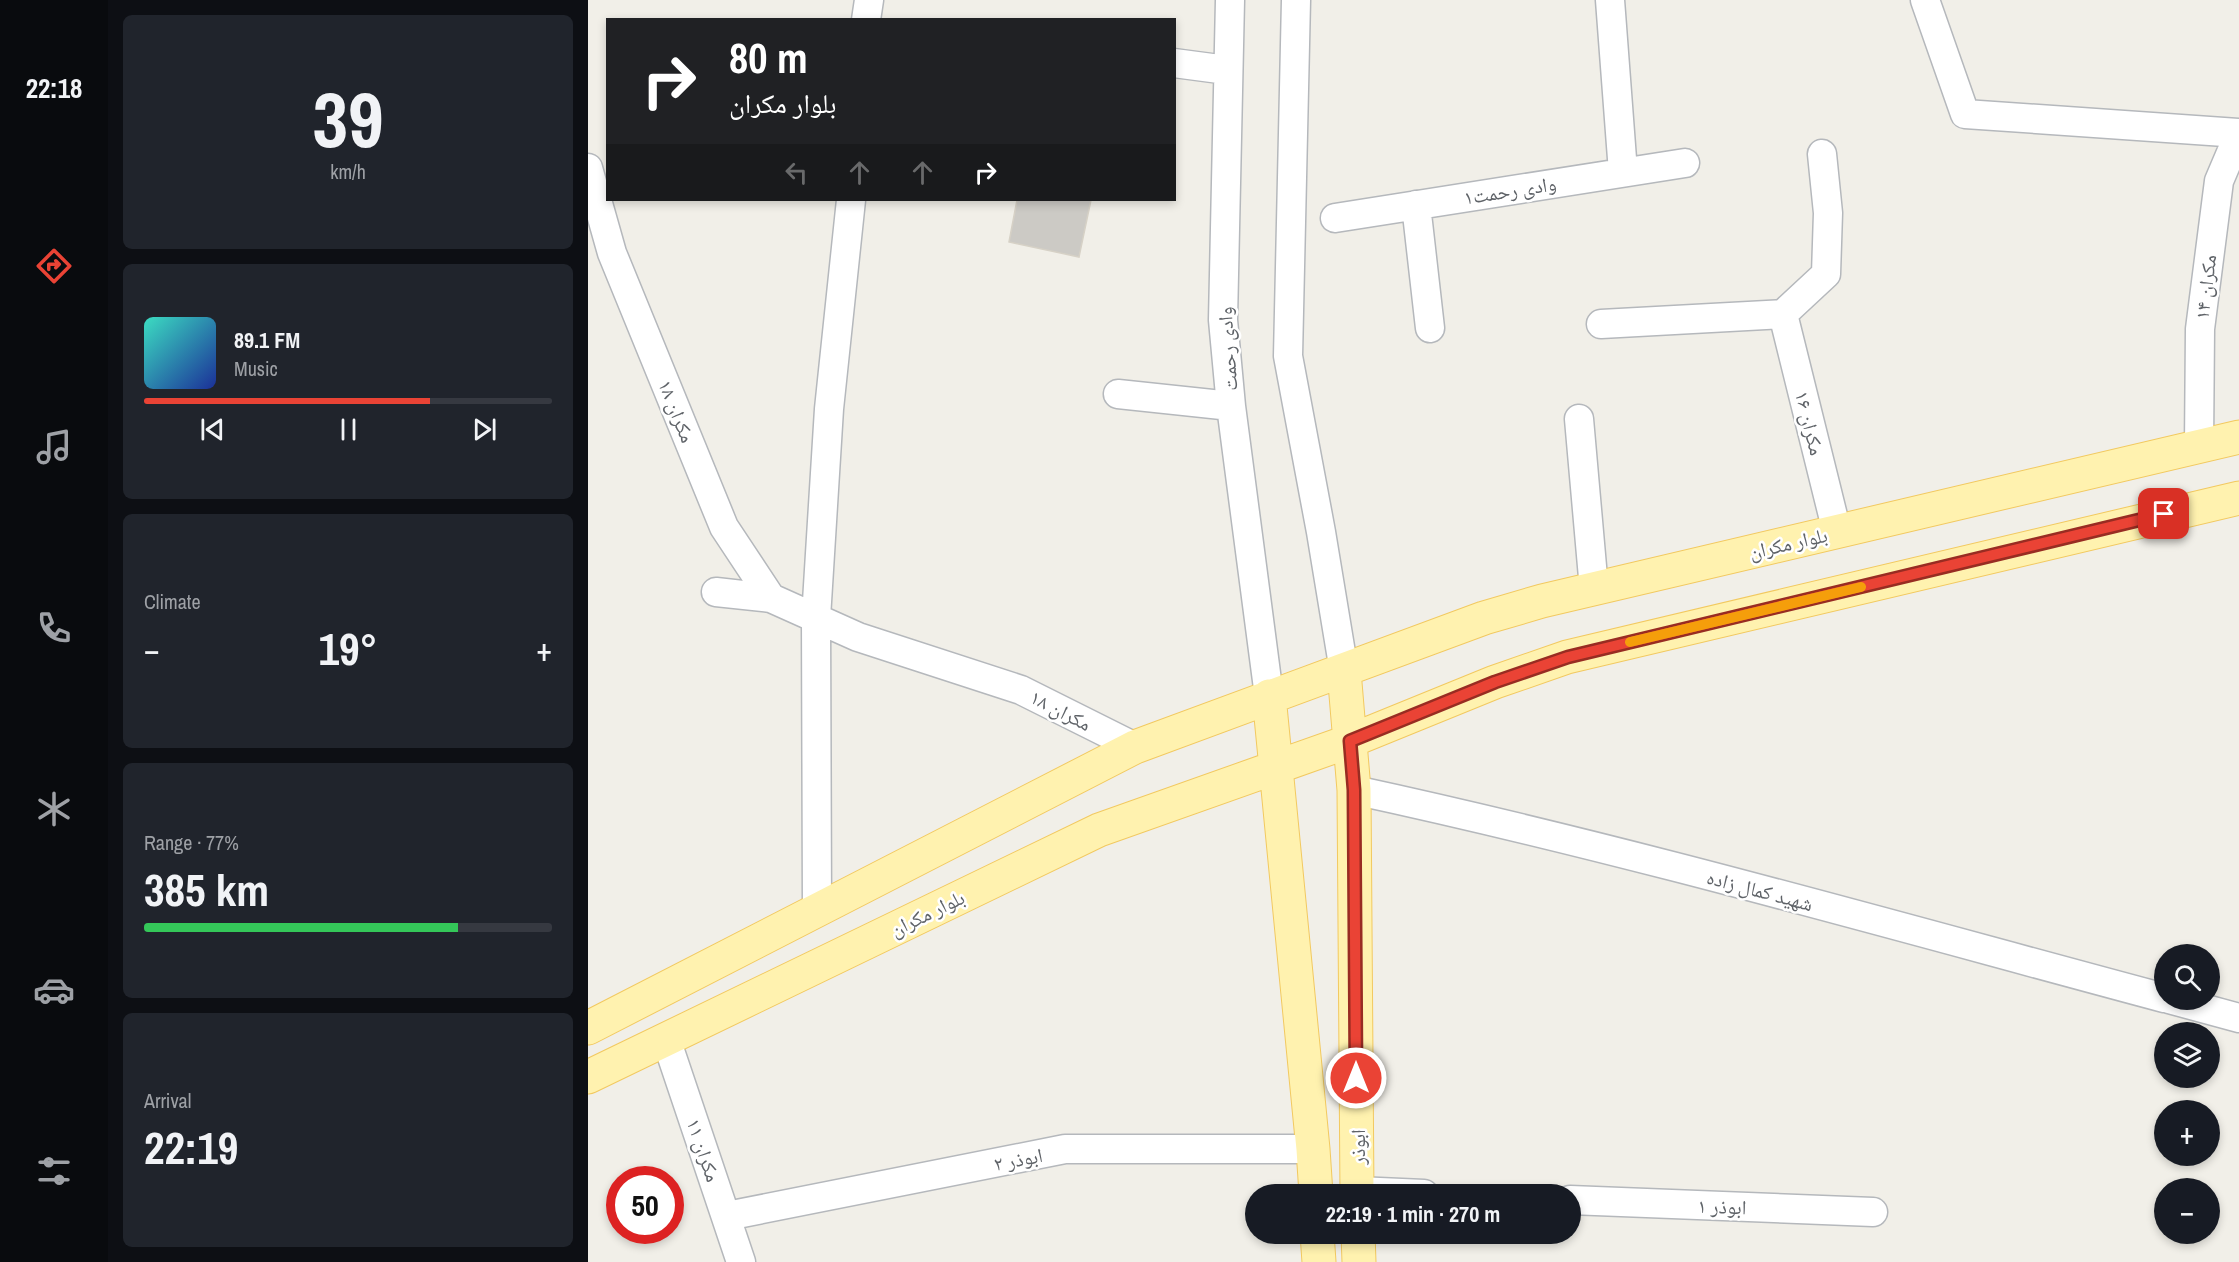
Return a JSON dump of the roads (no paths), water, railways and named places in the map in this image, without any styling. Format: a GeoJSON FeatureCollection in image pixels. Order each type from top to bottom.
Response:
{"type":"FeatureCollection","features":[{"type":"Feature","properties":{"kind":"main road","name":"بلوار مکران"},"geometry":{"type":"LineString","coordinates":[[588,1028],[1135,747],[1484,618],[1594,589],[2239,437]]}},
{"type":"Feature","properties":{"kind":"main road"},"geometry":{"type":"LineString","coordinates":[[1350,741],[1495,682],[1568,657],[2239,498]]}},
{"type":"Feature","properties":{"kind":"main road","name":"ابوذر"},"geometry":{"type":"LineString","coordinates":[[1344,671],[1354,790],[1357,1184]]}},
{"type":"Feature","properties":{"kind":"main road"},"geometry":{"type":"LineString","coordinates":[[1269,696],[1315,1184]]}},
{"type":"Feature","properties":{"kind":"main road","name":"بلوار مکران"},"geometry":{"type":"LineString","coordinates":[[588,1077],[1099,830],[1350,741]]}},
{"type":"Feature","properties":{"kind":"main road"},"geometry":{"type":"LineString","coordinates":[[1318,1244],[1319,1262]]}},
{"type":"Feature","properties":{"kind":"main road"},"geometry":{"type":"LineString","coordinates":[[1358,1244],[1359,1262]]}},
{"type":"Feature","properties":{"kind":"street"},"geometry":{"type":"LineString","coordinates":[[866,18],[869,0]]}},
{"type":"Feature","properties":{"kind":"street","name":"وادی رحمت"},"geometry":{"type":"LineString","coordinates":[[1230,0],[1223,320],[1231,406],[1269,696]]}},
{"type":"Feature","properties":{"kind":"street"},"geometry":{"type":"LineString","coordinates":[[1296,0],[1288,356],[1344,671]]}},
{"type":"Feature","properties":{"kind":"street"},"geometry":{"type":"LineString","coordinates":[[1610,0],[1623,172]]}},
{"type":"Feature","properties":{"kind":"street"},"geometry":{"type":"LineString","coordinates":[[1925,0],[1965,114],[2239,133]]}},
{"type":"Feature","properties":{"kind":"street"},"geometry":{"type":"LineString","coordinates":[[1176,63],[1227,70]]}},
{"type":"Feature","properties":{"kind":"street","name":"مکران ۱۴"},"geometry":{"type":"LineString","coordinates":[[2199,446],[2200,328],[2219,181],[2239,133]]}},
{"type":"Feature","properties":{"kind":"street"},"geometry":{"type":"LineString","coordinates":[[1601,324],[1783,314],[1826,274],[1828,213],[1822,154]]}},
{"type":"Feature","properties":{"kind":"street","name":"وادی رحمت۱"},"geometry":{"type":"LineString","coordinates":[[1335,218],[1685,163]]}},
{"type":"Feature","properties":{"kind":"street"},"geometry":{"type":"LineString","coordinates":[[588,169],[606,164]]}},
{"type":"Feature","properties":{"kind":"street","name":"مکران ۱۸"},"geometry":{"type":"LineString","coordinates":[[588,169],[612,253],[724,527],[771,598],[858,637],[1021,690],[1135,747]]}},
{"type":"Feature","properties":{"kind":"street"},"geometry":{"type":"LineString","coordinates":[[817,910],[816,618],[829,409],[851,201]]}},
{"type":"Feature","properties":{"kind":"street"},"geometry":{"type":"LineString","coordinates":[[1416,206],[1430,328]]}},
{"type":"Feature","properties":{"kind":"street","name":"مکران ۱۶"},"geometry":{"type":"LineString","coordinates":[[1783,314],[1837,532]]}},
{"type":"Feature","properties":{"kind":"street"},"geometry":{"type":"LineString","coordinates":[[1118,394],[1231,406]]}},
{"type":"Feature","properties":{"kind":"street"},"geometry":{"type":"LineString","coordinates":[[1578,419],[1594,589]]}},
{"type":"Feature","properties":{"kind":"street"},"geometry":{"type":"LineString","coordinates":[[716,592],[771,598]]}},
{"type":"Feature","properties":{"kind":"street","name":"شهید کمال زاده"},"geometry":{"type":"LineString","coordinates":[[1354,790],[1474,816],[1675,867],[2154,995]]}},
{"type":"Feature","properties":{"kind":"street","name":"شهید کمال زاده"},"geometry":{"type":"LineString","coordinates":[[2210,1010],[2239,1018]]}},
{"type":"Feature","properties":{"kind":"street","name":"مکران ۱۱"},"geometry":{"type":"LineString","coordinates":[[666,1039],[741,1262]]}},
{"type":"Feature","properties":{"kind":"street","name":"ابوذر ۲"},"geometry":{"type":"LineString","coordinates":[[727,1216],[1065,1149],[1313,1149]]}},
{"type":"Feature","properties":{"kind":"street","name":"ابوذر ۱"},"geometry":{"type":"LineString","coordinates":[[1581,1200],[1873,1212]]}}]}
